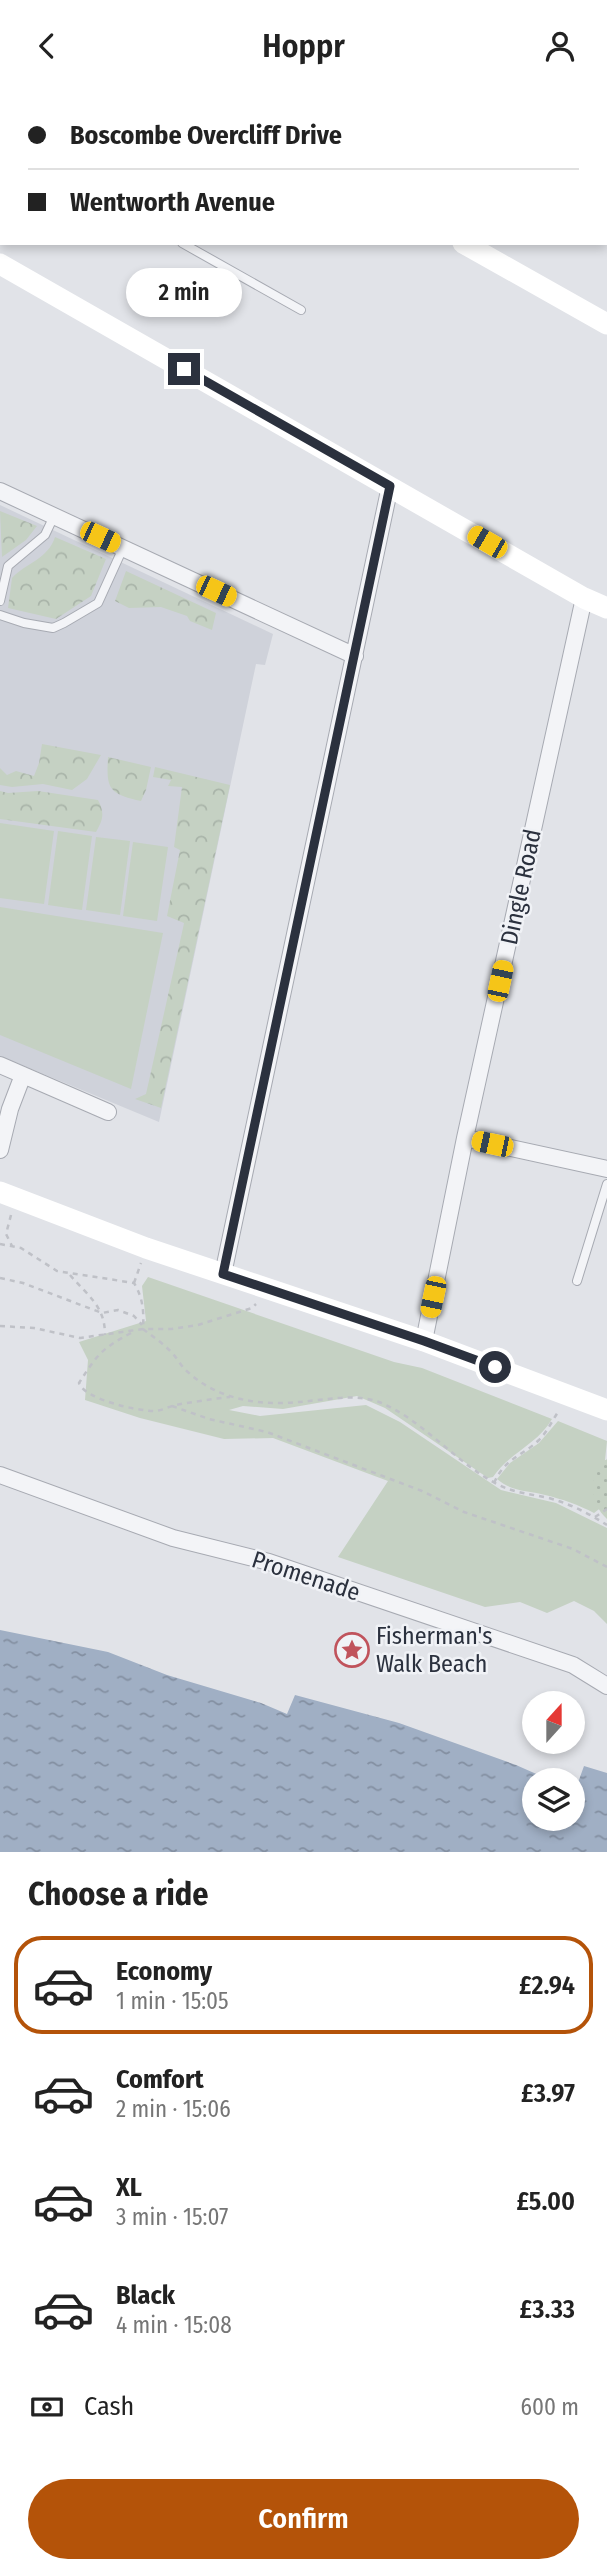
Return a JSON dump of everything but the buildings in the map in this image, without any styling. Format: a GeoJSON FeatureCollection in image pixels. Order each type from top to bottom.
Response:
{"type":"FeatureCollection","features":[{"type":"Feature","properties":{"kind":"street"},"geometry":{"type":"LineString","coordinates":[[467,245],[607,324]]}},
{"type":"Feature","properties":{"kind":"street"},"geometry":{"type":"LineString","coordinates":[[0,264],[584,598],[607,608]]}},
{"type":"Feature","properties":{"kind":"street"},"geometry":{"type":"LineString","coordinates":[[223,1274],[390,486]]}},
{"type":"Feature","properties":{"kind":"street"},"geometry":{"type":"LineString","coordinates":[[0,491],[355,656]]}},
{"type":"Feature","properties":{"kind":"street","name":"Dingle Road"},"geometry":{"type":"LineString","coordinates":[[424,1341],[465,1138],[584,598]]}},
{"type":"Feature","properties":{"kind":"street"},"geometry":{"type":"LineString","coordinates":[[0,1065],[108,1112]]}},
{"type":"Feature","properties":{"kind":"street"},"geometry":{"type":"LineString","coordinates":[[0,1150],[13,1100],[23,1075]]}},
{"type":"Feature","properties":{"kind":"street"},"geometry":{"type":"LineString","coordinates":[[465,1138],[607,1169]]}},
{"type":"Feature","properties":{"kind":"street"},"geometry":{"type":"LineString","coordinates":[[0,1192],[146,1248],[424,1341],[607,1410]]}},
{"type":"Feature","properties":{"kind":"street","name":"Promenade"},"geometry":{"type":"LineString","coordinates":[[0,1475],[173,1538],[269,1562],[573,1665],[607,1686]]}},
{"type":"Feature","properties":{"kind":"lane"},"geometry":{"type":"LineString","coordinates":[[186,245],[301,310]]}},
{"type":"Feature","properties":{"kind":"lane"},"geometry":{"type":"LineString","coordinates":[[0,601],[8,566],[45,535],[54,516]]}},
{"type":"Feature","properties":{"kind":"lane"},"geometry":{"type":"LineString","coordinates":[[0,615],[53,628],[64,623],[98,603],[123,548]]}},
{"type":"Feature","properties":{"kind":"lane"},"geometry":{"type":"LineString","coordinates":[[577,1281],[607,1184]]}},
{"type":"Feature","properties":{"kind":"path"},"geometry":{"type":"LineString","coordinates":[[10,1218],[6,1234],[12,1246]]}},
{"type":"Feature","properties":{"kind":"path"},"geometry":{"type":"LineString","coordinates":[[0,1244],[21,1248],[57,1271],[70,1275],[134,1283],[141,1294],[143,1328]]}},
{"type":"Feature","properties":{"kind":"path"},"geometry":{"type":"LineString","coordinates":[[70,1275],[105,1318],[105,1335]]}},
{"type":"Feature","properties":{"kind":"path"},"geometry":{"type":"LineString","coordinates":[[0,1278],[23,1283],[102,1313],[118,1310],[134,1316],[187,1372],[201,1383],[233,1397],[257,1404],[278,1405],[361,1398],[379,1402],[399,1413],[495,1483],[517,1493],[576,1507],[607,1525]]}},
{"type":"Feature","properties":{"kind":"path"},"geometry":{"type":"LineString","coordinates":[[233,1397],[156,1411],[124,1407],[86,1392],[79,1383],[93,1359],[104,1349],[134,1332],[143,1328],[172,1329],[252,1308],[271,1290]]}},
{"type":"Feature","properties":{"kind":"path"},"geometry":{"type":"LineString","coordinates":[[0,1327],[34,1328],[80,1338],[134,1332]]}},
{"type":"Feature","properties":{"kind":"path"},"geometry":{"type":"LineString","coordinates":[[495,1483],[500,1470],[508,1461],[538,1441],[551,1425],[566,1394]]}},
{"type":"Feature","properties":{"kind":"path"},"geometry":{"type":"LineString","coordinates":[[172,1406],[209,1419],[267,1432],[422,1491],[464,1512],[573,1549],[607,1567]]}},
{"type":"Feature","properties":{"kind":"path"},"geometry":{"type":"LineString","coordinates":[[595,1517],[607,1509]]}},
{"type":"Feature","properties":{"kind":"shaded area"},"geometry":{"type":"Polygon","coordinates":[[[0,505],[273,634],[265,665],[256,664],[159,1122],[0,1056],[0,505]]]}},
{"type":"Feature","properties":{"kind":"green space"},"geometry":{"type":"Polygon","coordinates":[[[0,511],[37,526],[26,540],[2,557],[0,511]]]}},
{"type":"Feature","properties":{"kind":"green space"},"geometry":{"type":"Polygon","coordinates":[[[55,537],[106,559],[91,596],[56,619],[8,608],[12,578],[42,556],[55,537]]]}},
{"type":"Feature","properties":{"kind":"green space"},"geometry":{"type":"Polygon","coordinates":[[[126,571],[216,613],[212,630],[190,621],[187,616],[161,607],[129,608],[115,601],[126,571]]]}},
{"type":"Feature","properties":{"kind":"green space"},"geometry":{"type":"Polygon","coordinates":[[[42,744],[101,755],[87,779],[72,790],[43,784],[12,787],[0,785],[0,768],[7,775],[16,771],[34,776],[42,744]]]}},
{"type":"Feature","properties":{"kind":"green space"},"geometry":{"type":"Polygon","coordinates":[[[108,757],[151,767],[141,801],[122,796],[112,788],[108,776],[108,757]]]}},
{"type":"Feature","properties":{"kind":"green space"},"geometry":{"type":"Polygon","coordinates":[[[155,767],[230,785],[161,1108],[135,1099],[146,1094],[184,923],[167,916],[180,850],[174,847],[182,787],[168,786],[171,780],[153,777],[155,767]]]}},
{"type":"Feature","properties":{"kind":"green space"},"geometry":{"type":"Polygon","coordinates":[[[0,791],[38,791],[98,800],[102,809],[102,820],[96,832],[0,819],[0,791]]]}},
{"type":"Feature","properties":{"kind":"green space"},"geometry":{"type":"Polygon","coordinates":[[[0,823],[54,831],[44,904],[0,898],[0,823]]]}},
{"type":"Feature","properties":{"kind":"green space"},"geometry":{"type":"Polygon","coordinates":[[[58,831],[92,836],[82,910],[48,905],[58,831]]]}},
{"type":"Feature","properties":{"kind":"green space"},"geometry":{"type":"Polygon","coordinates":[[[96,837],[130,841],[120,915],[86,910],[96,837]]]}},
{"type":"Feature","properties":{"kind":"green space"},"geometry":{"type":"Polygon","coordinates":[[[133,842],[168,847],[157,921],[123,916],[133,842]]]}},
{"type":"Feature","properties":{"kind":"green space"},"geometry":{"type":"Polygon","coordinates":[[[0,907],[163,933],[131,1089],[0,1035],[0,907]]]}},
{"type":"Feature","properties":{"kind":"green space"},"geometry":{"type":"Polygon","coordinates":[[[148,1277],[394,1362],[422,1368],[552,1419],[539,1435],[507,1461],[493,1477],[488,1478],[385,1408],[357,1396],[283,1409],[243,1406],[229,1410],[260,1416],[366,1405],[400,1422],[501,1490],[556,1503],[607,1528],[607,1624],[594,1611],[574,1601],[547,1613],[520,1602],[485,1607],[338,1557],[388,1481],[273,1438],[224,1439],[140,1418],[85,1400],[88,1360],[79,1342],[146,1321],[142,1286],[148,1277]]]}},
{"type":"Feature","properties":{"kind":"green space"},"geometry":{"type":"Polygon","coordinates":[[[558,1421],[607,1441],[607,1503],[594,1513],[558,1498],[514,1488],[497,1479],[510,1463],[539,1443],[558,1421]]]}},
{"type":"Feature","properties":{"kind":"green space"},"geometry":{"type":"Polygon","coordinates":[[[607,1459],[607,1519],[594,1497],[593,1480],[607,1459]]]}},
{"type":"Feature","properties":{"kind":"water"},"geometry":{"type":"Polygon","coordinates":[[[0,1630],[108,1652],[167,1675],[261,1703],[287,1714],[295,1695],[399,1723],[516,1765],[523,1768],[522,1831],[585,1831],[584,1766],[607,1773],[607,1852],[0,1852],[0,1630]]]}},
{"type":"Feature","properties":{"kind":"place","name":"Fisherman's Walk Beach"},"geometry":{"type":"Point","coordinates":[352,1650]}},
{"type":"Feature","properties":{"kind":"route"},"geometry":{"type":"LineString","coordinates":[[184,369],[390,486],[223,1274],[495,1367]]}}]}
